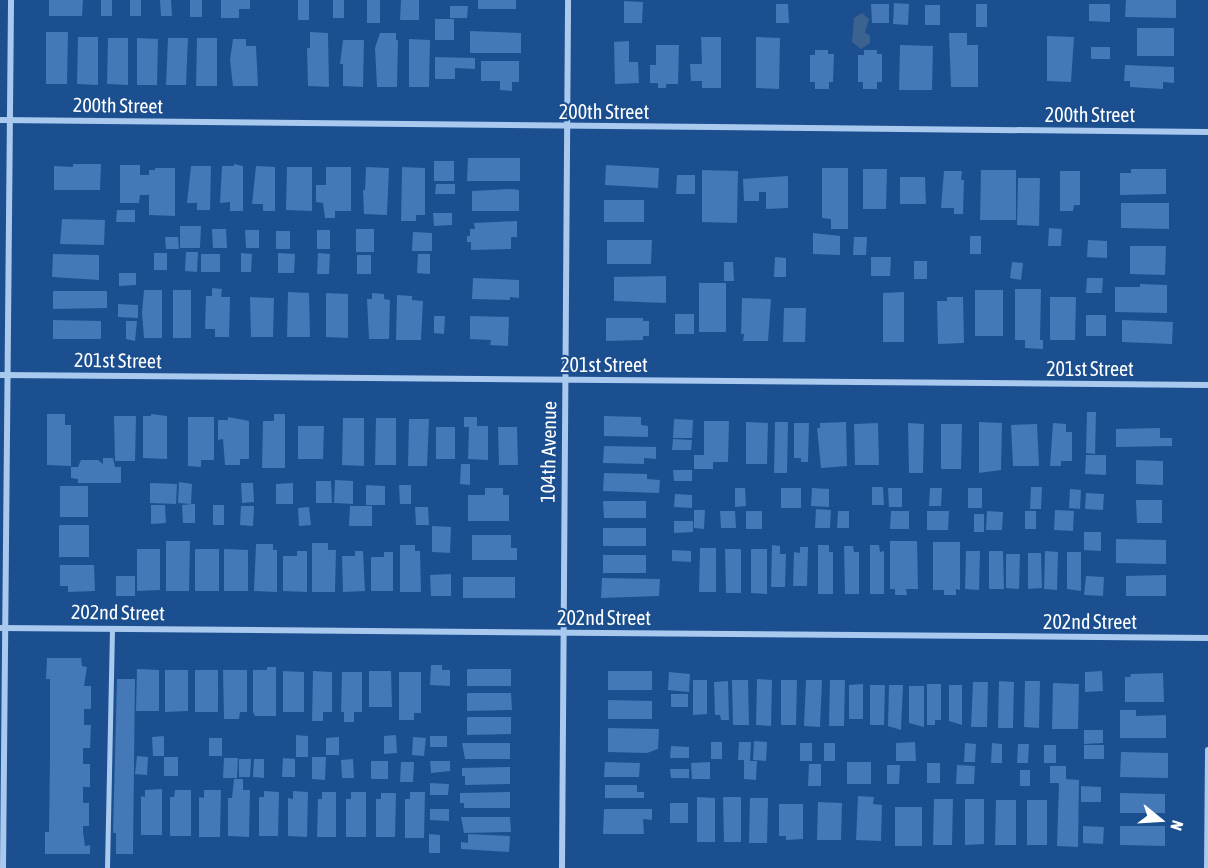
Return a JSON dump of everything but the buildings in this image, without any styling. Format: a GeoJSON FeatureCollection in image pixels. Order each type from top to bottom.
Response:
{"type":"FeatureCollection","features":[{"type":"Feature","properties":{"kind":"street"},"geometry":{"type":"LineString","coordinates":[[3,868],[3,628],[9,375],[11,0]]}},
{"type":"Feature","properties":{"kind":"street","name":"104th Avenue"},"geometry":{"type":"LineString","coordinates":[[562,868],[568,0]]}},
{"type":"Feature","properties":{"kind":"street","name":"200th Street"},"geometry":{"type":"LineString","coordinates":[[0,120],[1208,132]]}},
{"type":"Feature","properties":{"kind":"street","name":"201st Street"},"geometry":{"type":"LineString","coordinates":[[0,375],[1208,385]]}},
{"type":"Feature","properties":{"kind":"street","name":"202nd Street"},"geometry":{"type":"LineString","coordinates":[[3,628],[1208,638]]}},
{"type":"Feature","properties":{"kind":"street"},"geometry":{"type":"LineString","coordinates":[[1207,868],[1208,750]]}},
{"type":"Feature","properties":{"kind":"lane"},"geometry":{"type":"LineString","coordinates":[[107,868],[112,629]]}},
{"type":"Feature","properties":{"kind":"water"},"geometry":{"type":"Polygon","coordinates":[[[862,13],[869,19],[865,33],[870,35],[870,43],[861,49],[852,42],[854,18],[862,13]]]}}]}
